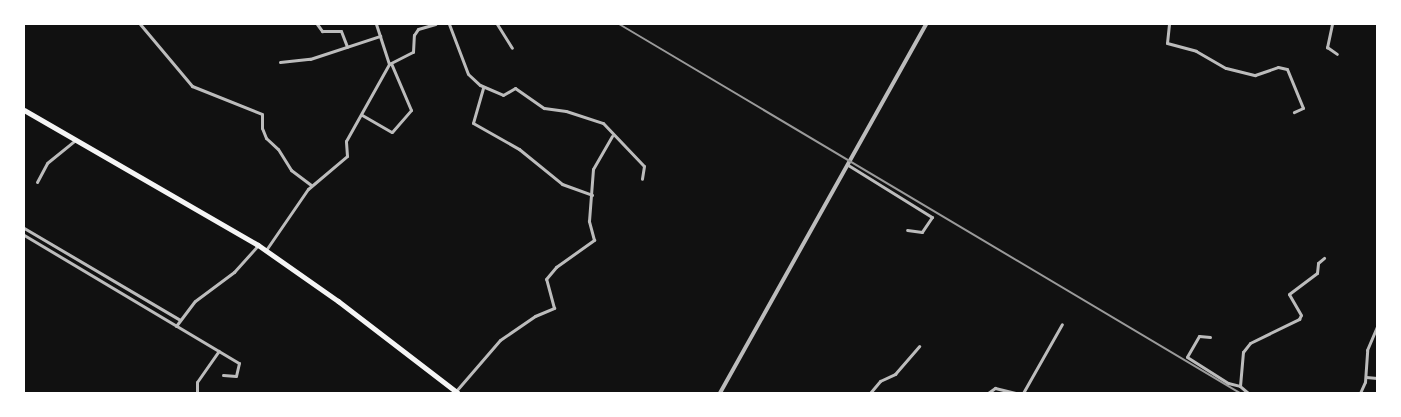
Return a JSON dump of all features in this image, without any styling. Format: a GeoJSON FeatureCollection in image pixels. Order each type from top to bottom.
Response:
{"type":"FeatureCollection","features":[{"type":"Feature","properties":{"kind":"highway"},"geometry":{"type":"LineString","coordinates":[[24,110],[258,245],[338,301],[457,392]]}},
{"type":"Feature","properties":{"kind":"street"},"geometry":{"type":"LineString","coordinates":[[140,24],[192,86],[262,114],[262,128],[266,138],[280,152],[291,170],[311,185]]}},
{"type":"Feature","properties":{"kind":"street"},"geometry":{"type":"LineString","coordinates":[[317,24],[322,32],[341,31],[347,47]]}},
{"type":"Feature","properties":{"kind":"street"},"geometry":{"type":"LineString","coordinates":[[362,115],[392,132],[411,110],[390,64],[376,24]]}},
{"type":"Feature","properties":{"kind":"street"},"geometry":{"type":"LineString","coordinates":[[265,250],[311,185],[347,156],[346,141],[390,64],[413,52],[414,36],[418,29],[435,24]]}},
{"type":"Feature","properties":{"kind":"street"},"geometry":{"type":"LineString","coordinates":[[448,24],[468,74],[483,88],[503,95],[515,88],[544,108],[566,110],[598,121],[644,166],[642,179]]}},
{"type":"Feature","properties":{"kind":"street"},"geometry":{"type":"LineString","coordinates":[[497,24],[512,48]]}},
{"type":"Feature","properties":{"kind":"street"},"geometry":{"type":"LineString","coordinates":[[720,393],[926,24]]}},
{"type":"Feature","properties":{"kind":"street"},"geometry":{"type":"LineString","coordinates":[[1169,24],[1167,43],[1193,50],[1226,68],[1255,75],[1278,67],[1287,69],[1303,108],[1294,112]]}},
{"type":"Feature","properties":{"kind":"street"},"geometry":{"type":"LineString","coordinates":[[1332,24],[1327,47],[1337,54]]}},
{"type":"Feature","properties":{"kind":"street"},"geometry":{"type":"LineString","coordinates":[[280,62],[310,59],[380,36]]}},
{"type":"Feature","properties":{"kind":"street"},"geometry":{"type":"LineString","coordinates":[[483,88],[473,123],[519,149],[562,184],[592,195]]}},
{"type":"Feature","properties":{"kind":"street"},"geometry":{"type":"LineString","coordinates":[[457,392],[500,340],[535,316],[554,308],[546,279],[556,267],[594,240],[590,222],[593,170],[612,136]]}},
{"type":"Feature","properties":{"kind":"street"},"geometry":{"type":"LineString","coordinates":[[37,182],[48,163],[75,140]]}},
{"type":"Feature","properties":{"kind":"street"},"geometry":{"type":"LineString","coordinates":[[848,165],[932,217],[922,232],[907,230]]}},
{"type":"Feature","properties":{"kind":"street"},"geometry":{"type":"LineString","coordinates":[[24,228],[87,270],[178,323]]}},
{"type":"Feature","properties":{"kind":"street"},"geometry":{"type":"LineString","coordinates":[[24,235],[178,323],[240,365],[236,376],[223,375]]}},
{"type":"Feature","properties":{"kind":"street"},"geometry":{"type":"LineString","coordinates":[[178,323],[195,302],[234,272],[258,245]]}},
{"type":"Feature","properties":{"kind":"street"},"geometry":{"type":"LineString","coordinates":[[1240,386],[1240,368],[1246,347],[1299,319],[1301,316],[1289,294],[1317,273],[1318,264],[1324,258]]}},
{"type":"Feature","properties":{"kind":"street"},"geometry":{"type":"LineString","coordinates":[[1023,393],[1062,324]]}},
{"type":"Feature","properties":{"kind":"street"},"geometry":{"type":"LineString","coordinates":[[1360,393],[1366,377],[1367,350],[1377,327]]}},
{"type":"Feature","properties":{"kind":"street"},"geometry":{"type":"LineString","coordinates":[[1210,337],[1199,336],[1186,357],[1228,383],[1240,386],[1248,393]]}},
{"type":"Feature","properties":{"kind":"street"},"geometry":{"type":"LineString","coordinates":[[870,393],[880,381],[895,374],[919,346]]}},
{"type":"Feature","properties":{"kind":"street"},"geometry":{"type":"LineString","coordinates":[[197,393],[197,382],[219,351]]}},
{"type":"Feature","properties":{"kind":"street"},"geometry":{"type":"LineString","coordinates":[[1366,377],[1377,378]]}},
{"type":"Feature","properties":{"kind":"street"},"geometry":{"type":"LineString","coordinates":[[988,393],[995,388],[1016,393]]}},
{"type":"Feature","properties":{"kind":"railway"},"geometry":{"type":"LineString","coordinates":[[619,24],[1240,393]]}}]}
